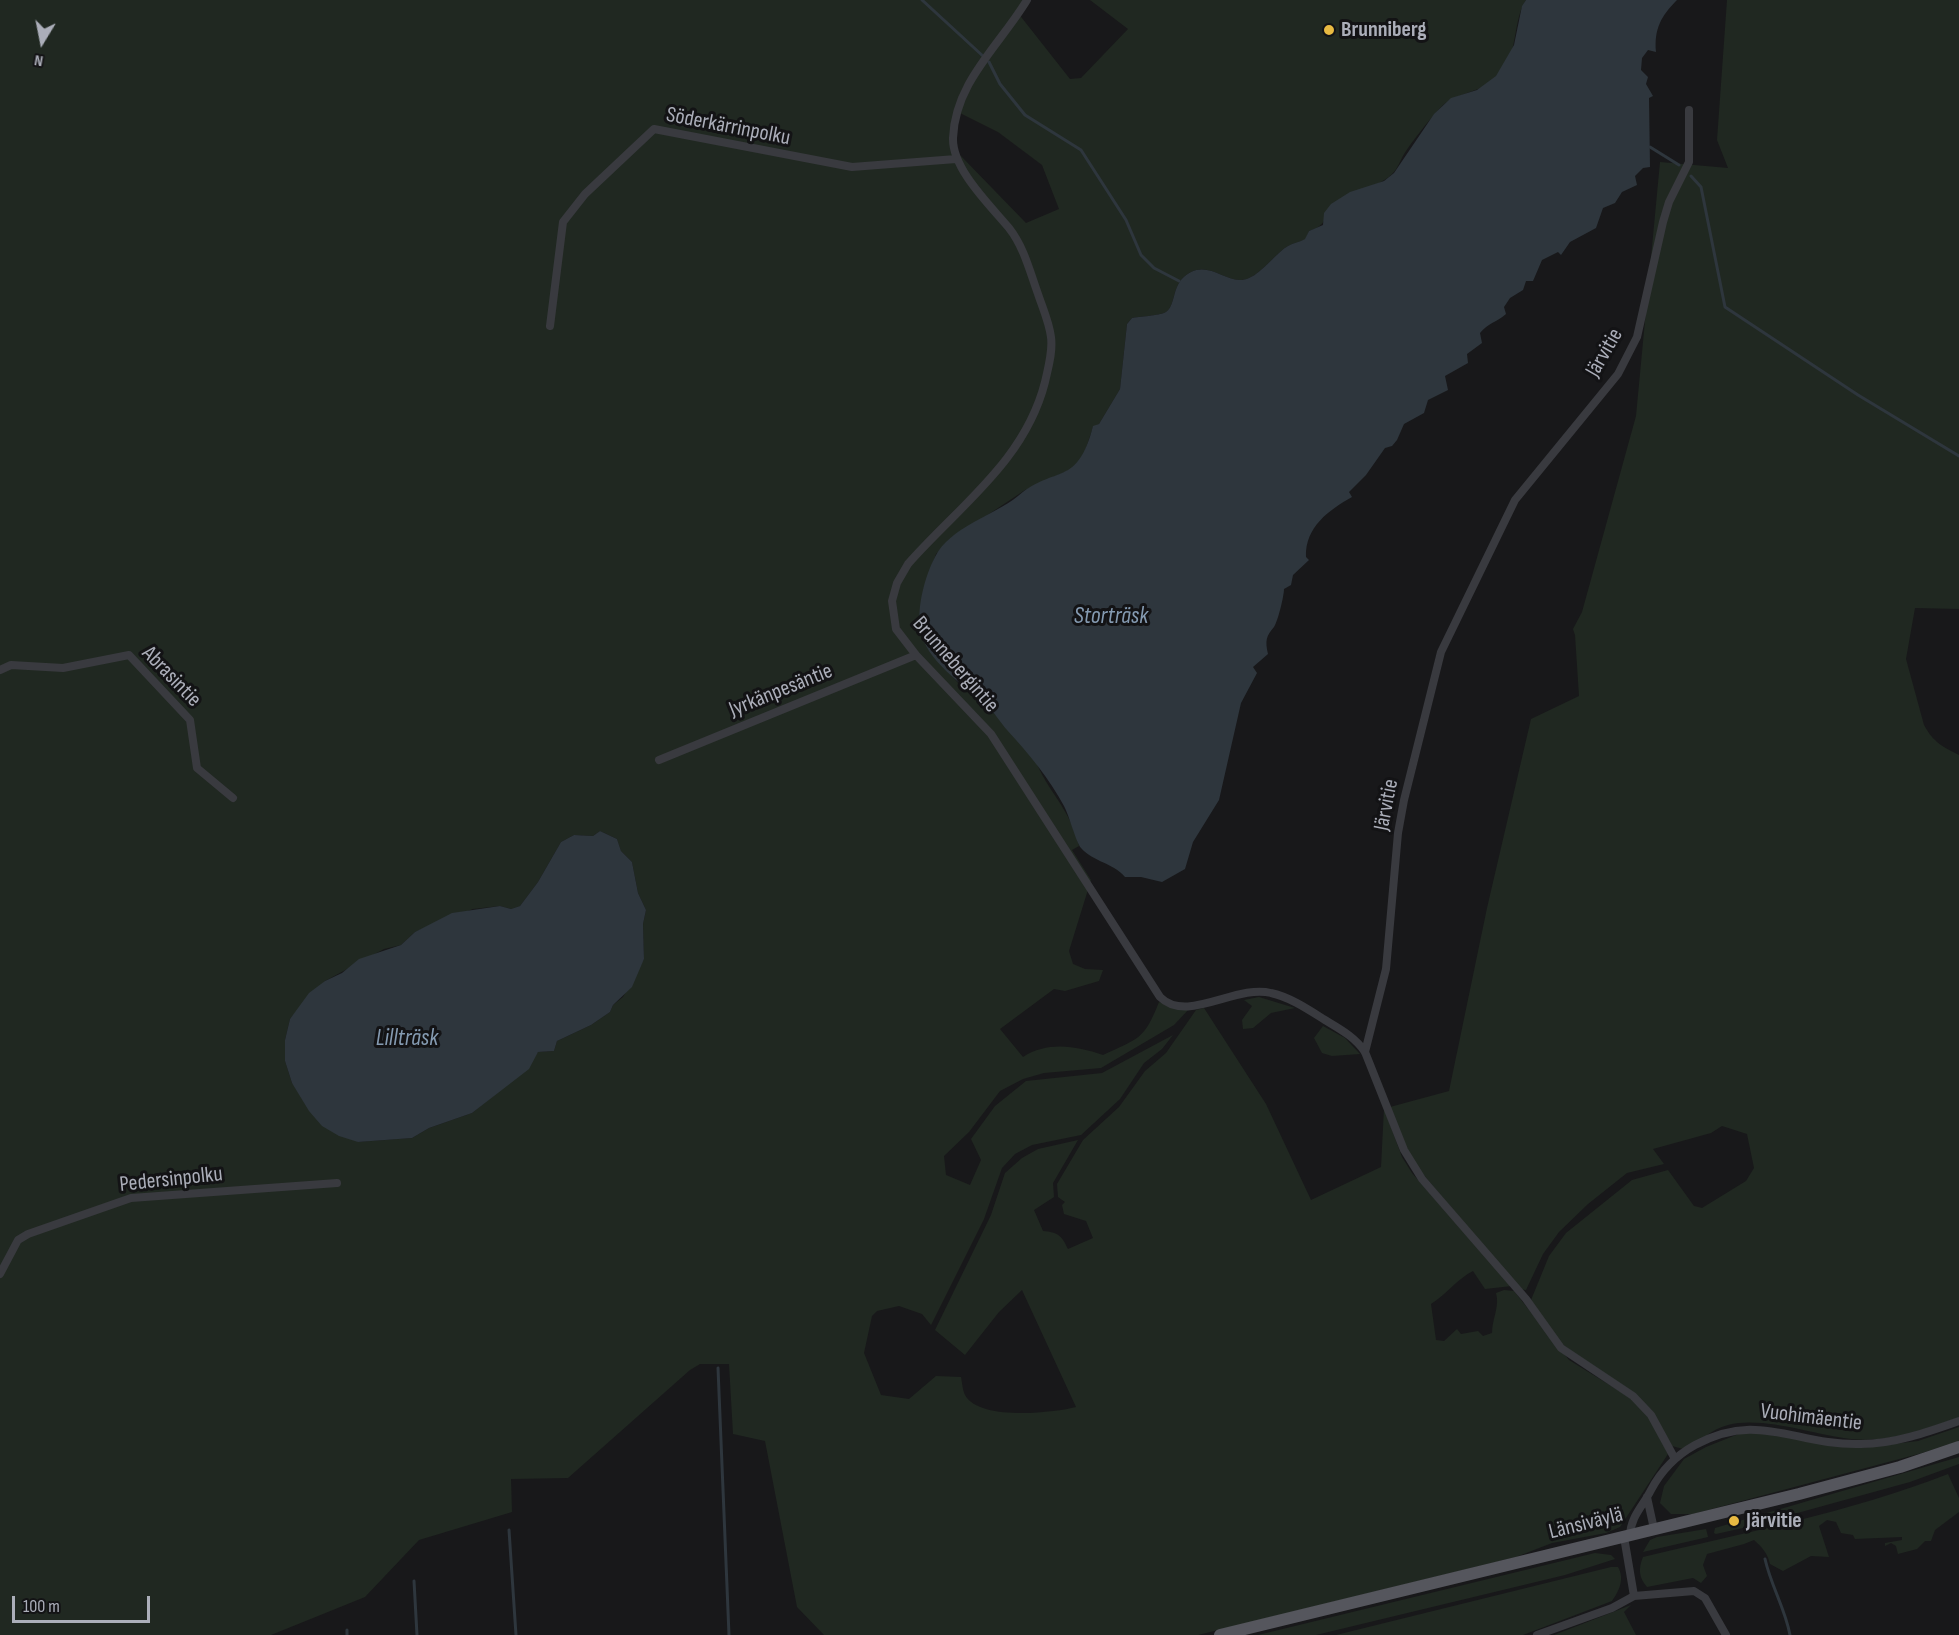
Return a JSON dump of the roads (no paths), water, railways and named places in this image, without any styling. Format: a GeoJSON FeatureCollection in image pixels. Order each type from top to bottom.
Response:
{"type":"FeatureCollection","features":[{"type":"Feature","properties":{"kind":"main road","name":"Länsiväylä"},"geometry":{"type":"LineString","coordinates":[[1220,1635],[1900,1467],[1959,1447]]}},
{"type":"Feature","properties":{"kind":"street"},"geometry":{"type":"LineString","coordinates":[[956,159],[954,130],[963,91],[1027,0]]}},
{"type":"Feature","properties":{"kind":"street","name":"Järvitie"},"geometry":{"type":"LineString","coordinates":[[1365,1052],[1386,969],[1398,833],[1404,800],[1442,652],[1515,500],[1618,374],[1637,337],[1663,222],[1669,202],[1689,162],[1691,139],[1689,110]]}},
{"type":"Feature","properties":{"kind":"street","name":"Söderkärrinpolku"},"geometry":{"type":"LineString","coordinates":[[550,326],[563,222],[585,194],[654,129],[852,167],[956,159]]}},
{"type":"Feature","properties":{"kind":"street","name":"Brunnebergintie"},"geometry":{"type":"LineString","coordinates":[[956,159],[965,174],[1015,236],[1047,314],[1051,344],[1041,398],[1022,439],[999,470],[908,564],[897,584],[892,601],[893,620],[916,655],[991,734],[1165,1002],[1172,1006],[1194,1006],[1238,993],[1271,993],[1299,1005],[1341,1030],[1360,1044],[1365,1052]]}},
{"type":"Feature","properties":{"kind":"street","name":"Abrasintie"},"geometry":{"type":"LineString","coordinates":[[0,670],[11,665],[63,668],[129,655],[190,720],[197,768],[233,798]]}},
{"type":"Feature","properties":{"kind":"street","name":"Jyrkänpesäntie"},"geometry":{"type":"LineString","coordinates":[[659,760],[916,655]]}},
{"type":"Feature","properties":{"kind":"street"},"geometry":{"type":"LineString","coordinates":[[1365,1052],[1404,1150],[1422,1179],[1526,1299],[1561,1348],[1633,1396],[1651,1415],[1675,1459]]}},
{"type":"Feature","properties":{"kind":"street","name":"Pedersinpolku"},"geometry":{"type":"LineString","coordinates":[[0,1274],[18,1240],[28,1234],[131,1198],[337,1183]]}},
{"type":"Feature","properties":{"kind":"street","name":"Vuohimäentie"},"geometry":{"type":"LineString","coordinates":[[1627,1536],[1630,1524],[1654,1484],[1675,1459],[1705,1440],[1738,1429],[1754,1428],[1823,1441],[1862,1444],[1929,1432],[1959,1421]]}},
{"type":"Feature","properties":{"kind":"street"},"geometry":{"type":"LineString","coordinates":[[1647,1497],[1654,1529]]}},
{"type":"Feature","properties":{"kind":"street"},"geometry":{"type":"LineString","coordinates":[[1627,1536],[1634,1596]]}},
{"type":"Feature","properties":{"kind":"street"},"geometry":{"type":"LineString","coordinates":[[1537,1635],[1612,1608],[1634,1596],[1694,1591],[1705,1598],[1726,1635]]}},
{"type":"Feature","properties":{"kind":"water","name":"Storträsk"},"geometry":{"type":"Polygon","coordinates":[[[1526,0],[1677,0],[1660,23],[1656,36],[1656,52],[1648,50],[1642,58],[1641,70],[1648,77],[1646,84],[1653,96],[1649,98],[1650,167],[1643,168],[1635,176],[1637,185],[1622,192],[1615,203],[1603,208],[1596,228],[1570,242],[1561,255],[1558,252],[1542,260],[1533,281],[1526,281],[1523,290],[1510,298],[1504,307],[1506,314],[1480,333],[1482,343],[1467,354],[1468,363],[1445,376],[1448,390],[1428,400],[1424,413],[1404,424],[1397,440],[1392,446],[1385,448],[1366,475],[1349,492],[1352,497],[1327,514],[1314,528],[1307,546],[1306,557],[1309,560],[1293,575],[1291,585],[1284,589],[1277,620],[1267,639],[1268,654],[1253,667],[1257,673],[1241,703],[1219,800],[1193,842],[1185,869],[1162,882],[1141,877],[1125,877],[1115,868],[1092,857],[1081,848],[1064,806],[1038,766],[990,709],[947,672],[929,651],[923,640],[919,619],[925,582],[931,565],[942,547],[961,530],[1008,503],[1031,486],[1064,472],[1080,459],[1093,426],[1099,424],[1120,389],[1127,324],[1132,318],[1162,314],[1168,310],[1179,282],[1191,272],[1207,270],[1235,279],[1249,278],[1284,249],[1305,239],[1309,231],[1323,225],[1324,213],[1331,204],[1350,192],[1384,181],[1394,173],[1434,114],[1451,98],[1477,90],[1496,76],[1514,45],[1522,6],[1526,0]]]}},
{"type":"Feature","properties":{"kind":"water","name":"Lillträsk"},"geometry":{"type":"Polygon","coordinates":[[[600,831],[617,839],[621,851],[632,862],[638,893],[646,910],[643,924],[644,959],[632,987],[613,1005],[610,1012],[591,1025],[557,1041],[554,1051],[538,1052],[529,1069],[472,1113],[429,1128],[412,1138],[358,1142],[339,1136],[322,1126],[309,1111],[292,1083],[285,1061],[285,1040],[290,1019],[309,993],[325,981],[342,973],[359,959],[401,945],[415,932],[452,913],[500,906],[511,909],[520,906],[538,882],[561,842],[574,835],[593,836],[600,831]]]}},
{"type":"Feature","properties":{"kind":"waterway"},"geometry":{"type":"LineString","coordinates":[[922,0],[984,57]]}},
{"type":"Feature","properties":{"kind":"waterway"},"geometry":{"type":"LineString","coordinates":[[989,62],[1000,84],[1025,115],[1081,150],[1126,220],[1141,255],[1154,268],[1179,281]]}},
{"type":"Feature","properties":{"kind":"waterway"},"geometry":{"type":"LineString","coordinates":[[1650,147],[1679,165]]}},
{"type":"Feature","properties":{"kind":"waterway"},"geometry":{"type":"LineString","coordinates":[[1691,176],[1701,187],[1725,307],[1858,395],[1959,456]]}},
{"type":"Feature","properties":{"kind":"waterway"},"geometry":{"type":"LineString","coordinates":[[718,1368],[729,1635]]}},
{"type":"Feature","properties":{"kind":"waterway"},"geometry":{"type":"LineString","coordinates":[[509,1530],[516,1635]]}},
{"type":"Feature","properties":{"kind":"waterway"},"geometry":{"type":"LineString","coordinates":[[1765,1559],[1790,1635]]}},
{"type":"Feature","properties":{"kind":"waterway"},"geometry":{"type":"LineString","coordinates":[[414,1581],[417,1635]]}},
{"type":"Feature","properties":{"kind":"waterway"},"geometry":{"type":"LineString","coordinates":[[347,1630],[347,1635]]}},
{"type":"Feature","properties":{"kind":"place","name":"Brunniberg"},"geometry":{"type":"Point","coordinates":[1329,30]}},
{"type":"Feature","properties":{"kind":"place","name":"Järvitie"},"geometry":{"type":"Point","coordinates":[1734,1521]}}]}
